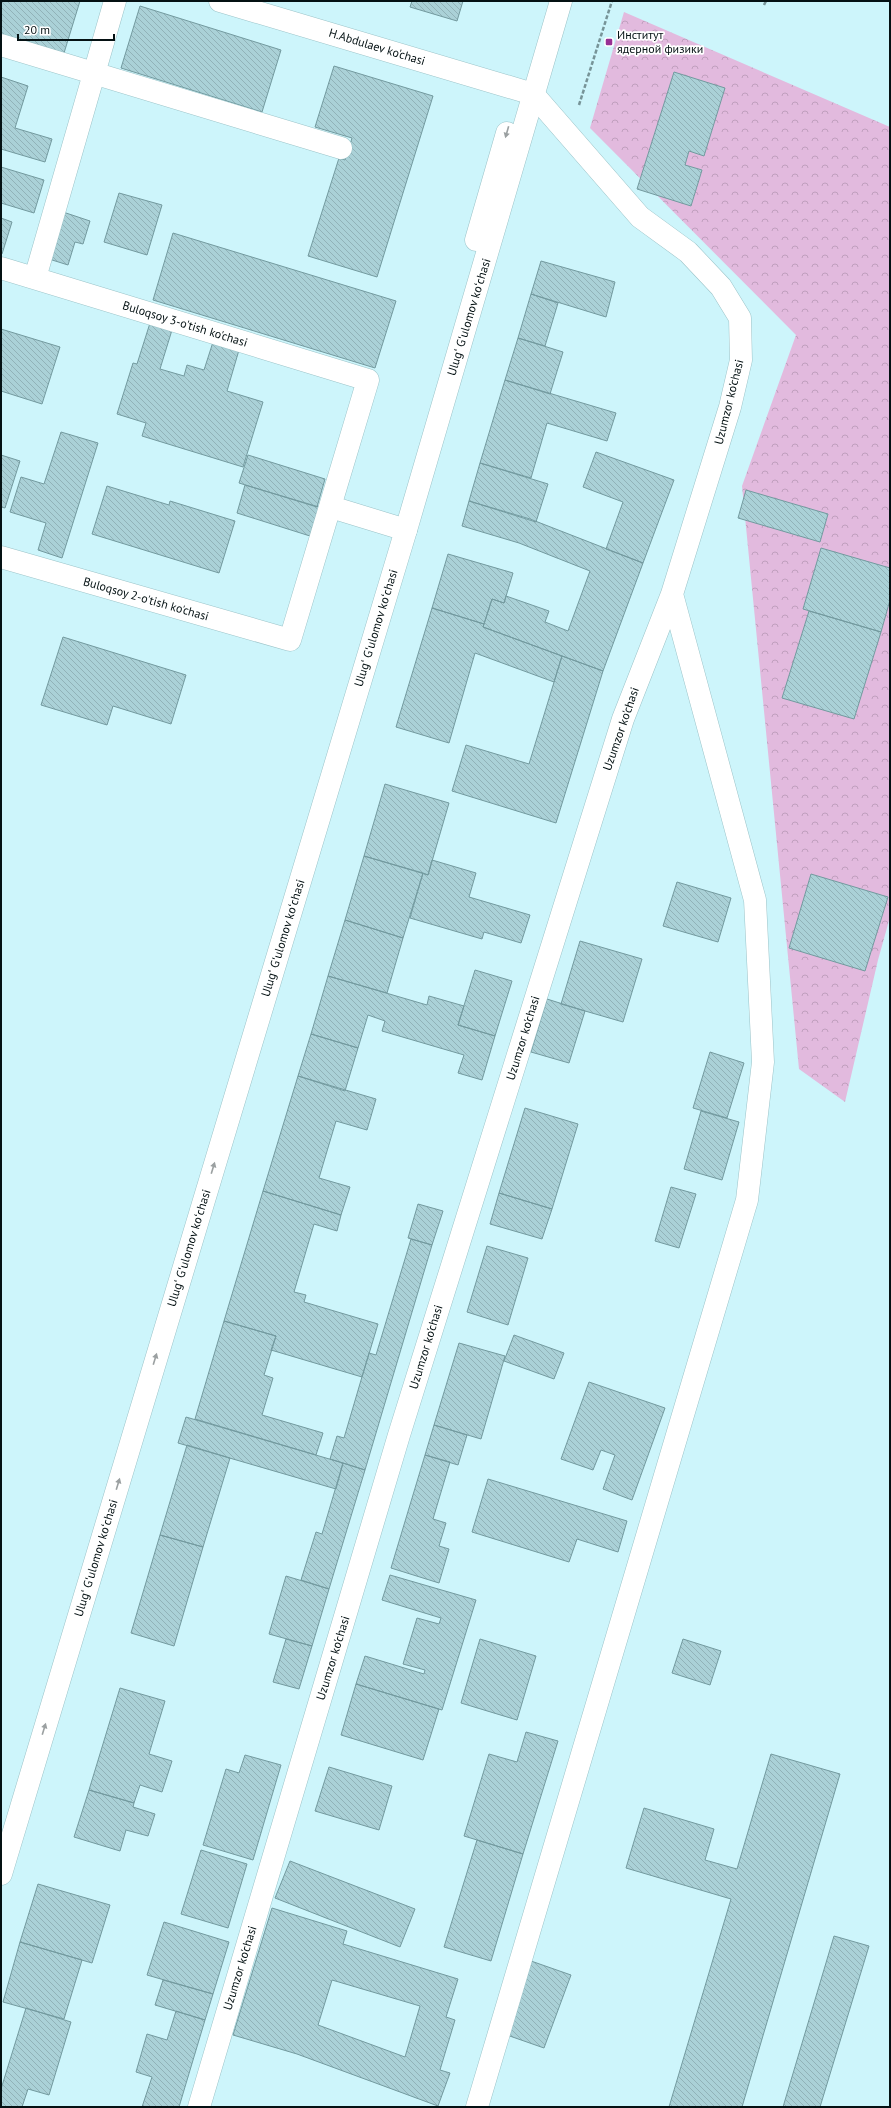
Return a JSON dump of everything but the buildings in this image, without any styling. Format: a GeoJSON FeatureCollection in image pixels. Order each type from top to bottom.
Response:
{"type":"FeatureCollection","features":[{"type":"Feature","properties":{"kind":"street"},"geometry":{"type":"LineString","coordinates":[[35,278],[115,1]]}},
{"type":"Feature","properties":{"kind":"street","name":"H.Abdulaev ko'chasi"},"geometry":{"type":"LineString","coordinates":[[220,1],[526,92]]}},
{"type":"Feature","properties":{"kind":"street","name":"Ulugʻ Gʻulomov koʻchasi"},"geometry":{"type":"LineString","coordinates":[[1,1874],[399,528],[526,92],[546,1]]}},
{"type":"Feature","properties":{"kind":"street","name":"Ulugʻ Gʻulomov koʻchasi"},"geometry":{"type":"LineString","coordinates":[[526,92],[561,1]]}},
{"type":"Feature","properties":{"kind":"street"},"geometry":{"type":"LineString","coordinates":[[1,45],[341,148]]}},
{"type":"Feature","properties":{"kind":"street","name":"Uzumzor ko'chasi"},"geometry":{"type":"LineString","coordinates":[[199,2107],[399,1435],[615,742],[672,594],[730,407],[741,360],[740,318],[721,287],[705,268],[688,252],[640,217],[570,136],[526,92]]}},
{"type":"Feature","properties":{"kind":"street","name":"Buloqsoy 3-o'tish ko'chasi"},"geometry":{"type":"LineString","coordinates":[[1,268],[368,380],[331,507]]}},
{"type":"Feature","properties":{"kind":"street"},"geometry":{"type":"LineString","coordinates":[[331,507],[399,528]]}},
{"type":"Feature","properties":{"kind":"street","name":"Buloqsoy 2-o'tish ko'chasi"},"geometry":{"type":"LineString","coordinates":[[1,557],[290,640],[331,507]]}},
{"type":"Feature","properties":{"kind":"street","name":"Ulugʻ Gʻulomov koʻchasi"},"geometry":{"type":"LineString","coordinates":[[1,1826],[399,528]]}},
{"type":"Feature","properties":{"kind":"street"},"geometry":{"type":"LineString","coordinates":[[478,2107],[747,1200],[763,1062],[755,900],[672,594]]}},
{"type":"Feature","properties":{"kind":"path"},"geometry":{"type":"LineString","coordinates":[[570,136],[612,1]]}},
{"type":"Feature","properties":{"kind":"path"},"geometry":{"type":"LineString","coordinates":[[764,5],[766,1]]}},
{"type":"Feature","properties":{"kind":"green space"},"geometry":{"type":"Polygon","coordinates":[[[624,12],[890,127],[890,917],[878,960],[845,1102],[799,1069],[742,486],[796,335],[590,128],[624,12]]]}},
{"type":"Feature","properties":{"kind":"place","name":"Институт ядерной физики"},"geometry":{"type":"Point","coordinates":[609,42]}}]}
